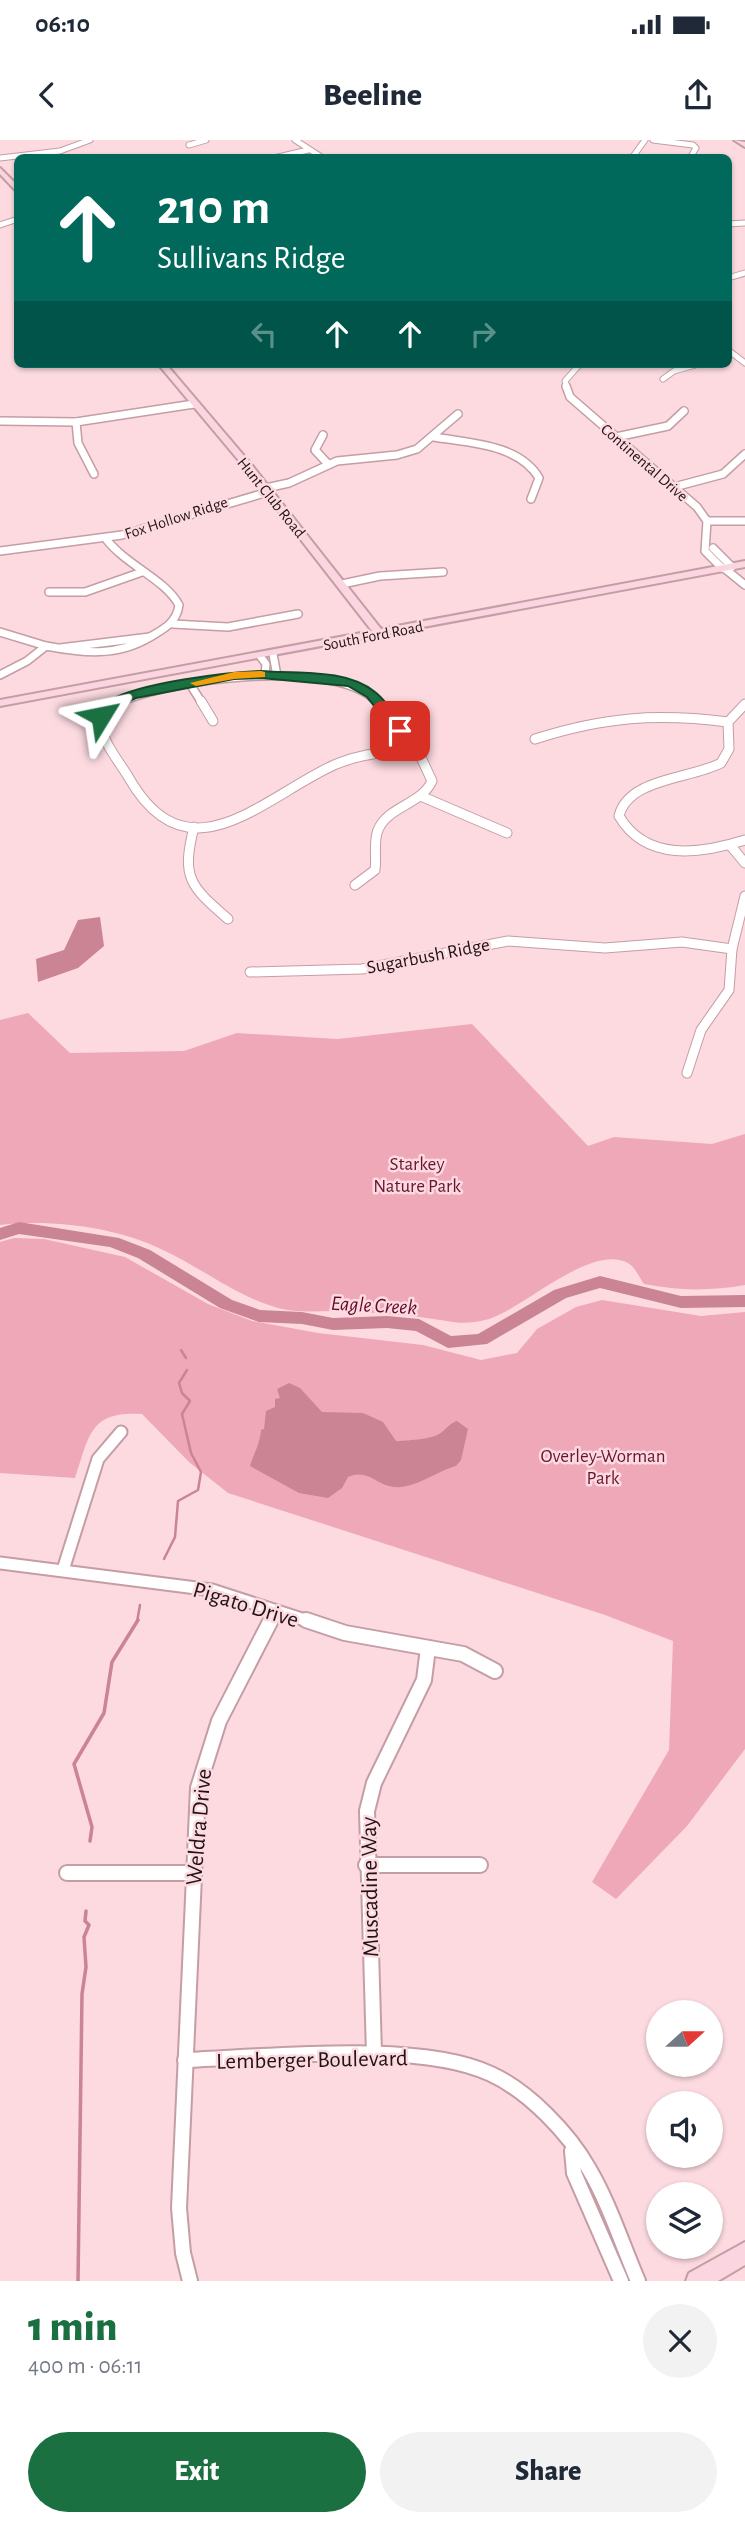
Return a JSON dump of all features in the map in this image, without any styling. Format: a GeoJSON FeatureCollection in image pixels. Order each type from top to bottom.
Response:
{"type":"FeatureCollection","features":[{"type":"Feature","properties":{"kind":"main road"},"geometry":{"type":"LineString","coordinates":[[737,140],[745,145]]}},
{"type":"Feature","properties":{"kind":"main road"},"geometry":{"type":"LineString","coordinates":[[0,170],[14,186]]}},
{"type":"Feature","properties":{"kind":"main road","name":"Hunt Club Road"},"geometry":{"type":"LineString","coordinates":[[165,368],[267,490],[379,633]]}},
{"type":"Feature","properties":{"kind":"main road","name":"South Ford Road"},"geometry":{"type":"LineString","coordinates":[[0,703],[745,564]]}},
{"type":"Feature","properties":{"kind":"main road"},"geometry":{"type":"LineString","coordinates":[[697,2281],[745,2253]]}},
{"type":"Feature","properties":{"kind":"street"},"geometry":{"type":"LineString","coordinates":[[38,154],[66,150],[90,140]]}},
{"type":"Feature","properties":{"kind":"street"},"geometry":{"type":"LineString","coordinates":[[189,145],[206,140]]}},
{"type":"Feature","properties":{"kind":"street"},"geometry":{"type":"LineString","coordinates":[[295,140],[316,154]]}},
{"type":"Feature","properties":{"kind":"street"},"geometry":{"type":"LineString","coordinates":[[653,140],[693,145],[696,148],[692,154]]}},
{"type":"Feature","properties":{"kind":"street"},"geometry":{"type":"LineString","coordinates":[[289,154],[308,149]]}},
{"type":"Feature","properties":{"kind":"street"},"geometry":{"type":"LineString","coordinates":[[732,353],[745,363]]}},
{"type":"Feature","properties":{"kind":"street"},"geometry":{"type":"LineString","coordinates":[[732,359],[738,358]]}},
{"type":"Feature","properties":{"kind":"street","name":"Continental Drive"},"geometry":{"type":"LineString","coordinates":[[576,368],[566,377],[565,392],[698,507],[707,521]]}},
{"type":"Feature","properties":{"kind":"street"},"geometry":{"type":"LineString","coordinates":[[663,379],[682,368]]}},
{"type":"Feature","properties":{"kind":"street"},"geometry":{"type":"LineString","coordinates":[[0,421],[76,422],[132,411],[194,404]]}},
{"type":"Feature","properties":{"kind":"street"},"geometry":{"type":"LineString","coordinates":[[616,437],[668,426],[684,411]]}},
{"type":"Feature","properties":{"kind":"street","name":"Fox Hollow Ridge"},"geometry":{"type":"LineString","coordinates":[[0,551],[106,539],[153,527],[229,499],[289,484],[328,464],[403,454],[423,446],[458,414]]}},
{"type":"Feature","properties":{"kind":"street"},"geometry":{"type":"LineString","coordinates":[[76,422],[78,443],[94,474]]}},
{"type":"Feature","properties":{"kind":"street"},"geometry":{"type":"LineString","coordinates":[[323,435],[315,450],[328,464]]}},
{"type":"Feature","properties":{"kind":"street"},"geometry":{"type":"LineString","coordinates":[[434,437],[498,450],[525,460],[535,468],[539,478],[531,499]]}},
{"type":"Feature","properties":{"kind":"street"},"geometry":{"type":"LineString","coordinates":[[674,487],[723,474],[745,454]]}},
{"type":"Feature","properties":{"kind":"street"},"geometry":{"type":"LineString","coordinates":[[745,521],[707,521],[705,551],[745,585]]}},
{"type":"Feature","properties":{"kind":"street"},"geometry":{"type":"LineString","coordinates":[[106,539],[121,558],[177,598],[180,608],[173,624]]}},
{"type":"Feature","properties":{"kind":"street"},"geometry":{"type":"LineString","coordinates":[[49,592],[85,592],[142,572]]}},
{"type":"Feature","properties":{"kind":"street"},"geometry":{"type":"LineString","coordinates":[[342,584],[385,576],[443,572]]}},
{"type":"Feature","properties":{"kind":"street"},"geometry":{"type":"LineString","coordinates":[[0,632],[80,653],[102,652],[135,645],[173,624],[228,627],[298,614]]}},
{"type":"Feature","properties":{"kind":"street"},"geometry":{"type":"LineString","coordinates":[[0,674],[27,661],[46,646]]}},
{"type":"Feature","properties":{"kind":"street"},"geometry":{"type":"LineString","coordinates":[[274,654],[277,676]]}},
{"type":"Feature","properties":{"kind":"street"},"geometry":{"type":"LineString","coordinates":[[260,656],[266,664],[265,675]]}},
{"type":"Feature","properties":{"kind":"street"},"geometry":{"type":"LineString","coordinates":[[345,682],[355,673]]}},
{"type":"Feature","properties":{"kind":"street"},"geometry":{"type":"LineString","coordinates":[[355,885],[374,870],[377,834],[384,822],[423,796],[430,788],[432,775],[413,747],[371,695],[345,682],[234,675],[123,698],[104,712],[100,724],[102,733],[151,812],[168,821],[194,827],[223,825],[246,817],[344,761],[413,747]]}},
{"type":"Feature","properties":{"kind":"street"},"geometry":{"type":"LineString","coordinates":[[190,684],[213,721]]}},
{"type":"Feature","properties":{"kind":"street"},"geometry":{"type":"LineString","coordinates":[[745,704],[728,722],[729,751],[718,766],[700,774],[641,788],[622,803],[620,811],[625,828],[653,846],[692,852],[745,840]]}},
{"type":"Feature","properties":{"kind":"street"},"geometry":{"type":"LineString","coordinates":[[535,739],[625,715],[666,714],[728,722]]}},
{"type":"Feature","properties":{"kind":"street"},"geometry":{"type":"LineString","coordinates":[[423,796],[506,833]]}},
{"type":"Feature","properties":{"kind":"street"},"geometry":{"type":"LineString","coordinates":[[194,827],[184,865],[187,878],[195,890],[228,919]]}},
{"type":"Feature","properties":{"kind":"street"},"geometry":{"type":"LineString","coordinates":[[730,845],[745,863]]}},
{"type":"Feature","properties":{"kind":"street"},"geometry":{"type":"LineString","coordinates":[[687,1073],[701,1030],[729,990],[732,949],[745,896]]}},
{"type":"Feature","properties":{"kind":"street","name":"Sugarbush Ridge"},"geometry":{"type":"LineString","coordinates":[[250,972],[362,969],[471,946],[509,941],[605,947],[682,942],[732,949]]}},
{"type":"Feature","properties":{"kind":"street"},"geometry":{"type":"LineString","coordinates":[[63,1570],[99,1460],[121,1432]]}},
{"type":"Feature","properties":{"kind":"street","name":"Pigato Drive"},"geometry":{"type":"LineString","coordinates":[[0,1563],[212,1590],[345,1633],[463,1654],[495,1671]]}},
{"type":"Feature","properties":{"kind":"street","name":"Weldra Drive"},"geometry":{"type":"LineString","coordinates":[[190,2281],[183,2253],[179,2208],[193,1873],[202,1763],[215,1730],[276,1611]]}},
{"type":"Feature","properties":{"kind":"street","name":"Muscadine Way"},"geometry":{"type":"LineString","coordinates":[[374,2054],[366,1865],[367,1811],[374,1783],[424,1680],[428,1648]]}},
{"type":"Feature","properties":{"kind":"street"},"geometry":{"type":"LineString","coordinates":[[366,1865],[480,1865]]}},
{"type":"Feature","properties":{"kind":"street"},"geometry":{"type":"LineString","coordinates":[[67,1873],[193,1873]]}},
{"type":"Feature","properties":{"kind":"street","name":"Lemberger Boulevard"},"geometry":{"type":"LineString","coordinates":[[185,2060],[374,2054],[451,2060],[490,2073],[519,2090],[543,2111],[572,2151],[589,2168],[638,2281]]}},
{"type":"Feature","properties":{"kind":"street","name":"Lemberger Boulevard"},"geometry":{"type":"LineString","coordinates":[[572,2151],[574,2173],[621,2281]]}},
{"type":"Feature","properties":{"kind":"green space","name":"Starkey Nature Park"},"geometry":{"type":"Polygon","coordinates":[[[28,1013],[70,1053],[184,1051],[237,1033],[338,1039],[472,1024],[588,1146],[614,1137],[712,1144],[745,1134],[745,1285],[694,1289],[644,1284],[628,1263],[613,1259],[595,1262],[576,1270],[503,1313],[468,1323],[364,1312],[292,1311],[249,1297],[165,1251],[126,1236],[63,1224],[0,1225],[0,1020],[28,1013]]]}},
{"type":"Feature","properties":{"kind":"green space","name":"Overley-Worman Park"},"geometry":{"type":"Polygon","coordinates":[[[14,1238],[44,1239],[125,1257],[208,1304],[252,1321],[318,1333],[423,1345],[481,1360],[517,1353],[537,1329],[576,1307],[602,1300],[701,1316],[745,1312],[745,1749],[687,1826],[616,1899],[592,1882],[669,1750],[673,1641],[605,1615],[228,1493],[189,1462],[142,1414],[125,1414],[101,1422],[89,1438],[75,1478],[0,1473],[0,1242],[14,1238]]]}},
{"type":"Feature","properties":{"kind":"shaded area"},"geometry":{"type":"Polygon","coordinates":[[[100,917],[104,946],[78,968],[38,982],[36,959],[64,950],[78,920],[100,917]]]}},
{"type":"Feature","properties":{"kind":"shaded area"},"geometry":{"type":"Polygon","coordinates":[[[289,1383],[300,1388],[322,1412],[363,1413],[383,1422],[396,1441],[436,1436],[457,1421],[468,1429],[461,1460],[456,1466],[402,1487],[388,1486],[361,1474],[348,1477],[342,1488],[328,1498],[299,1493],[250,1466],[261,1430],[264,1429],[266,1411],[275,1407],[275,1399],[280,1398],[277,1389],[289,1383]]]}},
{"type":"Feature","properties":{"kind":"waterway","name":"Eagle Creek"},"geometry":{"type":"LineString","coordinates":[[0,1234],[19,1228],[113,1242],[144,1254],[226,1304],[259,1316],[302,1318],[333,1324],[387,1322],[419,1325],[448,1342],[481,1340],[560,1294],[600,1282],[681,1302],[745,1301]]}},
{"type":"Feature","properties":{"kind":"waterway"},"geometry":{"type":"LineString","coordinates":[[181,1350],[186,1358]]}},
{"type":"Feature","properties":{"kind":"waterway"},"geometry":{"type":"LineString","coordinates":[[164,1559],[175,1537],[178,1501],[198,1490],[201,1472],[191,1453],[182,1414],[190,1401],[182,1393],[179,1383],[187,1370]]}},
{"type":"Feature","properties":{"kind":"waterway"},"geometry":{"type":"LineString","coordinates":[[137,1621],[140,1605]]}},
{"type":"Feature","properties":{"kind":"waterway"},"geometry":{"type":"LineString","coordinates":[[90,1841],[92,1827],[74,1764],[104,1713],[112,1662],[137,1621]]}},
{"type":"Feature","properties":{"kind":"waterway"},"geometry":{"type":"LineString","coordinates":[[78,2281],[82,1994],[86,1967],[84,1937],[89,1925],[85,1921],[86,1911]]}},
{"type":"Feature","properties":{"kind":"slow traffic"},"geometry":{"type":"LineString","coordinates":[[196,683],[234,675],[261,675]]}},
{"type":"Feature","properties":{"kind":"route"},"geometry":{"type":"LineString","coordinates":[[101,716],[114,703],[132,695],[247,674],[335,679],[352,684],[371,695],[400,731]]}}]}
